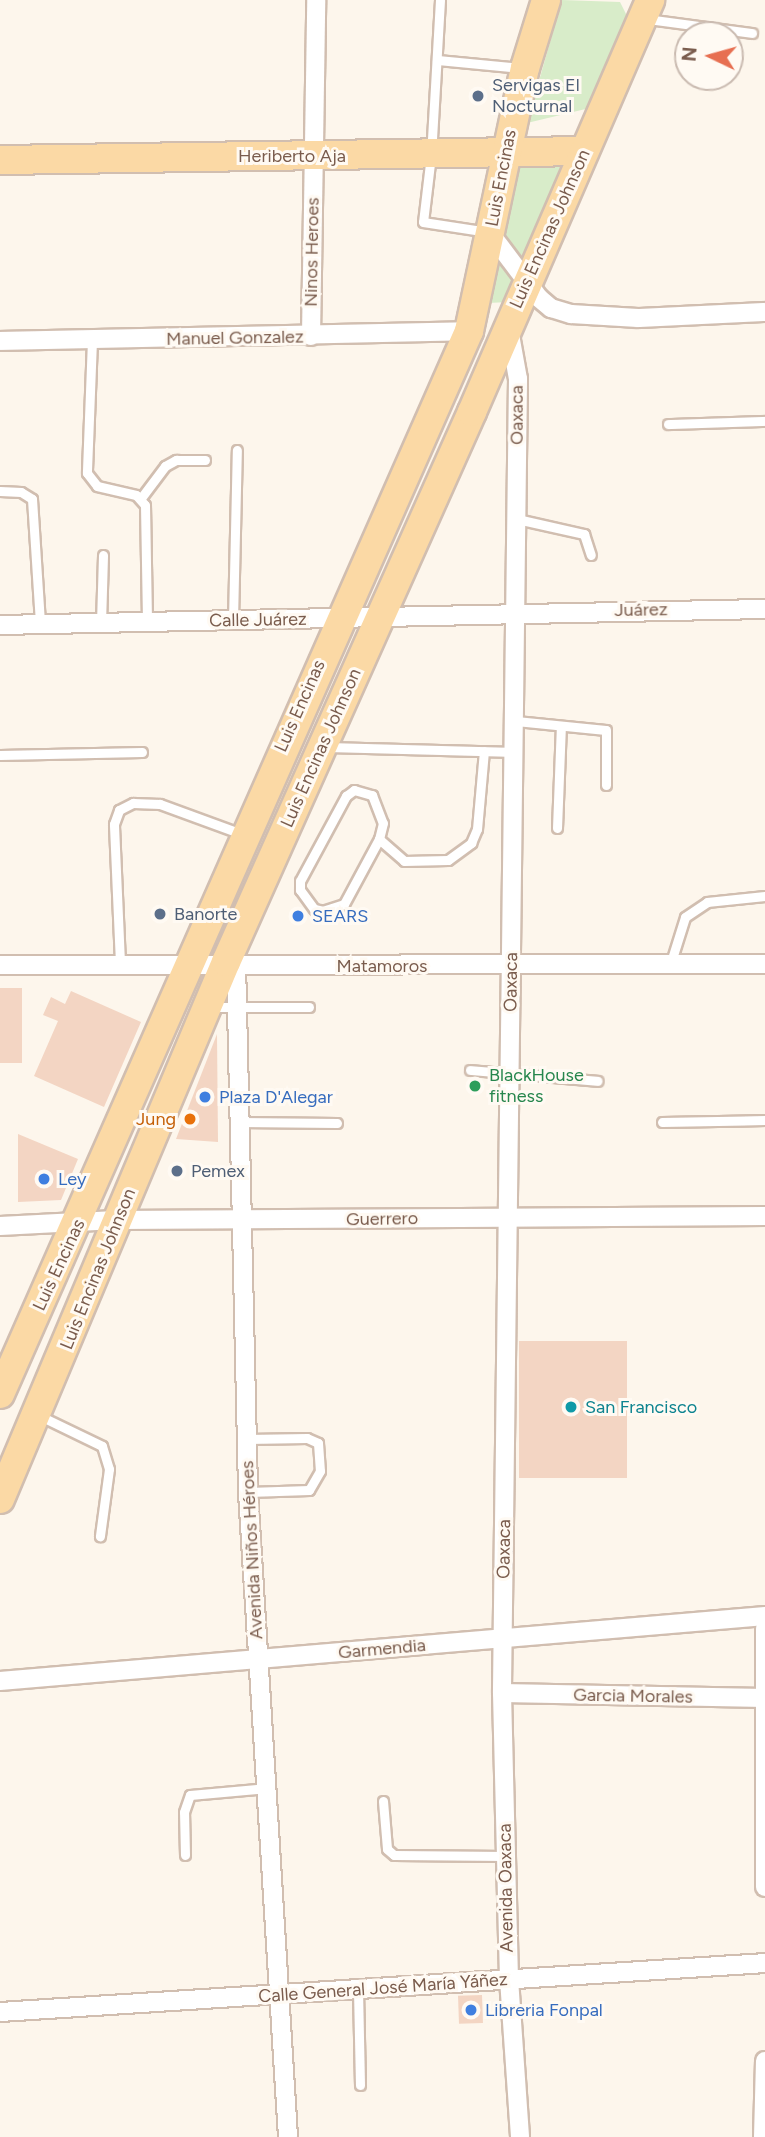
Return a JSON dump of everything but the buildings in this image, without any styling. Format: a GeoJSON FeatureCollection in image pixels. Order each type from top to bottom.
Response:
{"type":"FeatureCollection","features":[{"type":"Feature","properties":{"kind":"main road","name":"Luis Encinas"},"geometry":{"type":"LineString","coordinates":[[0,1394],[79,1222],[243,835],[469,331],[525,68],[546,0]]}},
{"type":"Feature","properties":{"kind":"main road","name":"Luis Encinas Johnson"},"geometry":{"type":"LineString","coordinates":[[0,1499],[38,1415],[208,1007],[231,962],[378,617],[509,326],[527,278],[646,9]]}},
{"type":"Feature","properties":{"kind":"main road","name":"Heriberto Aja"},"geometry":{"type":"LineString","coordinates":[[0,160],[584,151]]}},
{"type":"Feature","properties":{"kind":"street","name":"Ninos Heroes"},"geometry":{"type":"LineString","coordinates":[[311,336],[316,0]]}},
{"type":"Feature","properties":{"kind":"street"},"geometry":{"type":"LineString","coordinates":[[490,233],[551,308],[571,314],[638,318],[765,312]]}},
{"type":"Feature","properties":{"kind":"street","name":"Oaxaca"},"geometry":{"type":"LineString","coordinates":[[503,1639],[518,379],[509,326]]}},
{"type":"Feature","properties":{"kind":"street","name":"Manuel Gonzalez"},"geometry":{"type":"LineString","coordinates":[[0,341],[469,331]]}},
{"type":"Feature","properties":{"kind":"street","name":"Juárez"},"geometry":{"type":"LineString","coordinates":[[516,612],[765,609]]}},
{"type":"Feature","properties":{"kind":"street","name":"Calle Juárez"},"geometry":{"type":"LineString","coordinates":[[0,625],[516,612]]}},
{"type":"Feature","properties":{"kind":"street","name":"Matamoros"},"geometry":{"type":"LineString","coordinates":[[0,965],[190,961],[511,966],[765,964]]}},
{"type":"Feature","properties":{"kind":"street","name":"Avenida Niños Héroes"},"geometry":{"type":"LineString","coordinates":[[231,962],[236,1007],[248,1493],[288,2137]]}},
{"type":"Feature","properties":{"kind":"street","name":"Guerrero"},"geometry":{"type":"LineString","coordinates":[[0,1226],[117,1220],[765,1216]]}},
{"type":"Feature","properties":{"kind":"street","name":"Garmendia"},"geometry":{"type":"LineString","coordinates":[[0,1681],[765,1616]]}},
{"type":"Feature","properties":{"kind":"street"},"geometry":{"type":"LineString","coordinates":[[765,1629],[765,1887]]}},
{"type":"Feature","properties":{"kind":"street","name":"Avenida Oaxaca"},"geometry":{"type":"LineString","coordinates":[[503,1639],[509,1979],[520,2137]]}},
{"type":"Feature","properties":{"kind":"street","name":"Garcia Morales"},"geometry":{"type":"LineString","coordinates":[[502,1693],[764,1698]]}},
{"type":"Feature","properties":{"kind":"street","name":"Calle General José María Yáñez"},"geometry":{"type":"LineString","coordinates":[[0,2012],[765,1963]]}},
{"type":"Feature","properties":{"kind":"street"},"geometry":{"type":"LineString","coordinates":[[763,2137],[765,2061]]}},
{"type":"Feature","properties":{"kind":"lane"},"geometry":{"type":"LineString","coordinates":[[440,0],[431,155],[423,222],[490,233]]}},
{"type":"Feature","properties":{"kind":"lane"},"geometry":{"type":"LineString","coordinates":[[646,9],[671,25],[752,33]]}},
{"type":"Feature","properties":{"kind":"lane"},"geometry":{"type":"LineString","coordinates":[[437,60],[525,68]]}},
{"type":"Feature","properties":{"kind":"lane"},"geometry":{"type":"LineString","coordinates":[[92,340],[87,473],[105,490],[141,498]]}},
{"type":"Feature","properties":{"kind":"lane"},"geometry":{"type":"LineString","coordinates":[[668,424],[765,421]]}},
{"type":"Feature","properties":{"kind":"lane"},"geometry":{"type":"LineString","coordinates":[[233,620],[237,450]]}},
{"type":"Feature","properties":{"kind":"lane"},"geometry":{"type":"LineString","coordinates":[[141,498],[165,467],[176,460],[205,460]]}},
{"type":"Feature","properties":{"kind":"lane"},"geometry":{"type":"LineString","coordinates":[[0,491],[21,492],[32,499],[40,624]]}},
{"type":"Feature","properties":{"kind":"lane"},"geometry":{"type":"LineString","coordinates":[[141,498],[148,523],[147,622]]}},
{"type":"Feature","properties":{"kind":"lane"},"geometry":{"type":"LineString","coordinates":[[517,519],[583,534],[591,555]]}},
{"type":"Feature","properties":{"kind":"lane"},"geometry":{"type":"LineString","coordinates":[[101,623],[103,555]]}},
{"type":"Feature","properties":{"kind":"lane"},"geometry":{"type":"LineString","coordinates":[[516,721],[606,730],[606,785]]}},
{"type":"Feature","properties":{"kind":"lane"},"geometry":{"type":"LineString","coordinates":[[557,828],[561,726]]}},
{"type":"Feature","properties":{"kind":"lane"},"geometry":{"type":"LineString","coordinates":[[322,747],[515,752]]}},
{"type":"Feature","properties":{"kind":"lane"},"geometry":{"type":"LineString","coordinates":[[0,755],[142,751]]}},
{"type":"Feature","properties":{"kind":"lane"},"geometry":{"type":"LineString","coordinates":[[379,839],[412,863],[448,860],[459,854],[471,843],[481,817],[484,751]]}},
{"type":"Feature","properties":{"kind":"lane"},"geometry":{"type":"LineString","coordinates":[[354,790],[372,795],[377,803],[383,823],[379,839],[344,904],[323,911],[314,909],[300,890],[300,881],[354,790]]}},
{"type":"Feature","properties":{"kind":"lane"},"geometry":{"type":"LineString","coordinates":[[120,963],[114,824],[120,810],[133,803],[160,804],[243,835]]}},
{"type":"Feature","properties":{"kind":"lane"},"geometry":{"type":"LineString","coordinates":[[670,966],[685,917],[707,902],[765,896]]}},
{"type":"Feature","properties":{"kind":"lane"},"geometry":{"type":"LineString","coordinates":[[208,1007],[309,1007]]}},
{"type":"Feature","properties":{"kind":"lane"},"geometry":{"type":"LineString","coordinates":[[470,1070],[598,1081]]}},
{"type":"Feature","properties":{"kind":"lane"},"geometry":{"type":"LineString","coordinates":[[662,1122],[765,1120]]}},
{"type":"Feature","properties":{"kind":"lane"},"geometry":{"type":"LineString","coordinates":[[239,1122],[337,1123]]}},
{"type":"Feature","properties":{"kind":"lane"},"geometry":{"type":"LineString","coordinates":[[38,1415],[102,1446],[109,1469],[100,1536]]}},
{"type":"Feature","properties":{"kind":"lane"},"geometry":{"type":"LineString","coordinates":[[247,1439],[307,1438],[318,1443],[320,1471],[309,1490],[248,1493]]}},
{"type":"Feature","properties":{"kind":"lane"},"geometry":{"type":"LineString","coordinates":[[185,1855],[184,1812],[190,1795],[268,1788]]}},
{"type":"Feature","properties":{"kind":"lane"},"geometry":{"type":"LineString","coordinates":[[383,1801],[387,1849],[394,1855],[506,1856]]}},
{"type":"Feature","properties":{"kind":"lane"},"geometry":{"type":"LineString","coordinates":[[358,1989],[360,2085]]}},
{"type":"Feature","properties":{"kind":"green space"},"geometry":{"type":"Polygon","coordinates":[[[562,0],[620,2],[630,22],[594,107],[527,123],[562,0]]]}},
{"type":"Feature","properties":{"kind":"green space"},"geometry":{"type":"Polygon","coordinates":[[[568,157],[512,302],[487,303],[518,162],[568,157]]]}},
{"type":"Feature","properties":{"kind":"place","name":"Servigas El Nocturnal"},"geometry":{"type":"Point","coordinates":[478,96]}},
{"type":"Feature","properties":{"kind":"place","name":"Banorte"},"geometry":{"type":"Point","coordinates":[160,914]}},
{"type":"Feature","properties":{"kind":"place","name":"SEARS"},"geometry":{"type":"Point","coordinates":[298,916]}},
{"type":"Feature","properties":{"kind":"place","name":"BlackHouse fitness"},"geometry":{"type":"Point","coordinates":[475,1086]}},
{"type":"Feature","properties":{"kind":"place","name":"Plaza D'Alegar"},"geometry":{"type":"Point","coordinates":[205,1097]}},
{"type":"Feature","properties":{"kind":"place","name":"Jung"},"geometry":{"type":"Point","coordinates":[190,1119]}},
{"type":"Feature","properties":{"kind":"place","name":"Pemex"},"geometry":{"type":"Point","coordinates":[177,1171]}},
{"type":"Feature","properties":{"kind":"place","name":"Ley"},"geometry":{"type":"Point","coordinates":[44,1179]}},
{"type":"Feature","properties":{"kind":"place","name":"San Francisco"},"geometry":{"type":"Point","coordinates":[571,1407]}},
{"type":"Feature","properties":{"kind":"place","name":"Libreria Fonpal"},"geometry":{"type":"Point","coordinates":[471,2010]}}]}
